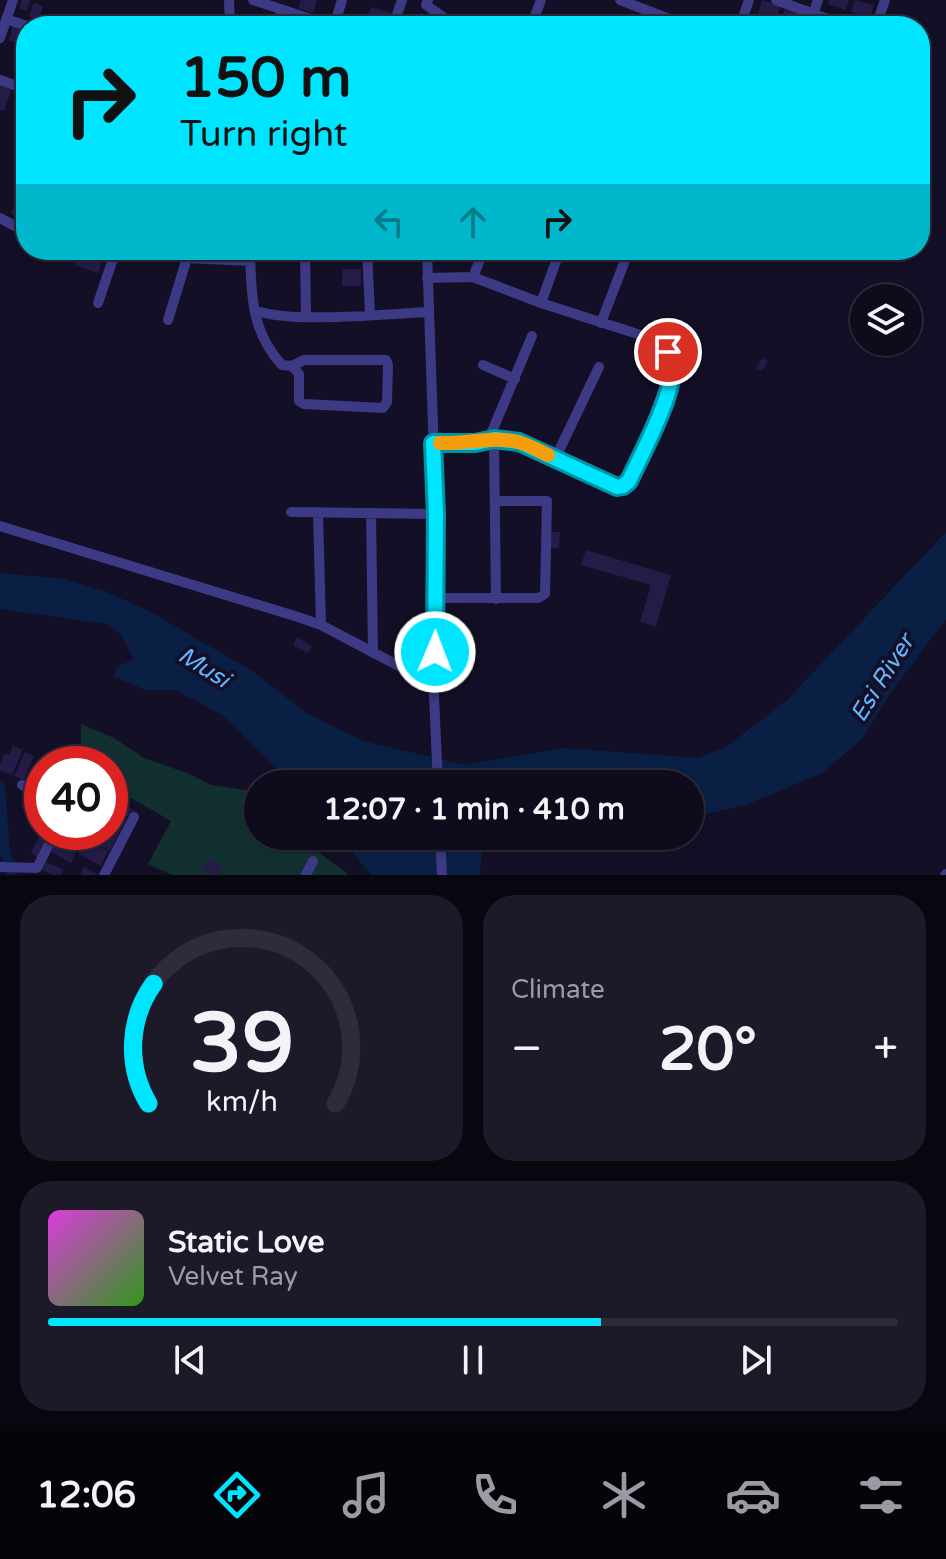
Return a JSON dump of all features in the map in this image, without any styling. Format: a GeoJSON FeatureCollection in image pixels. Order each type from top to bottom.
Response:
{"type":"FeatureCollection","features":[{"type":"Feature","properties":{"kind":"street"},"geometry":{"type":"LineString","coordinates":[[2,29],[13,0]]}},
{"type":"Feature","properties":{"kind":"street"},"geometry":{"type":"LineString","coordinates":[[253,0],[301,16]]}},
{"type":"Feature","properties":{"kind":"street"},"geometry":{"type":"LineString","coordinates":[[428,0],[426,5],[442,16]]}},
{"type":"Feature","properties":{"kind":"street"},"geometry":{"type":"LineString","coordinates":[[620,0],[662,16]]}},
{"type":"Feature","properties":{"kind":"street"},"geometry":{"type":"LineString","coordinates":[[776,0],[819,16]]}},
{"type":"Feature","properties":{"kind":"street"},"geometry":{"type":"LineString","coordinates":[[813,14],[818,0]]}},
{"type":"Feature","properties":{"kind":"street"},"geometry":{"type":"LineString","coordinates":[[280,16],[282,10]]}},
{"type":"Feature","properties":{"kind":"street"},"geometry":{"type":"LineString","coordinates":[[98,303],[113,260]]}},
{"type":"Feature","properties":{"kind":"street"},"geometry":{"type":"LineString","coordinates":[[168,320],[186,260]]}},
{"type":"Feature","properties":{"kind":"street"},"geometry":{"type":"LineString","coordinates":[[250,260],[251,304],[272,355],[282,365],[292,366],[304,360],[386,360],[387,402],[383,408],[304,404],[299,401],[299,374],[292,366]]}},
{"type":"Feature","properties":{"kind":"street"},"geometry":{"type":"LineString","coordinates":[[305,260],[306,316]]}},
{"type":"Feature","properties":{"kind":"street"},"geometry":{"type":"LineString","coordinates":[[367,260],[370,314]]}},
{"type":"Feature","properties":{"kind":"street"},"geometry":{"type":"LineString","coordinates":[[427,260],[436,514],[434,691],[437,770]]}},
{"type":"Feature","properties":{"kind":"street"},"geometry":{"type":"LineString","coordinates":[[473,277],[480,260]]}},
{"type":"Feature","properties":{"kind":"street"},"geometry":{"type":"LineString","coordinates":[[541,303],[556,260]]}},
{"type":"Feature","properties":{"kind":"street"},"geometry":{"type":"LineString","coordinates":[[601,323],[625,260]]}},
{"type":"Feature","properties":{"kind":"street"},"geometry":{"type":"LineString","coordinates":[[427,278],[473,277],[661,344],[673,357],[674,371],[669,392],[629,481],[623,486],[617,487],[519,442],[433,443]]}},
{"type":"Feature","properties":{"kind":"street"},"geometry":{"type":"LineString","coordinates":[[255,310],[266,315],[306,316],[428,312]]}},
{"type":"Feature","properties":{"kind":"street"},"geometry":{"type":"LineString","coordinates":[[496,599],[491,440],[532,336]]}},
{"type":"Feature","properties":{"kind":"street"},"geometry":{"type":"LineString","coordinates":[[483,365],[515,379]]}},
{"type":"Feature","properties":{"kind":"street"},"geometry":{"type":"LineString","coordinates":[[555,459],[599,367]]}},
{"type":"Feature","properties":{"kind":"street"},"geometry":{"type":"LineString","coordinates":[[436,598],[538,598],[545,594],[547,501],[495,501]]}},
{"type":"Feature","properties":{"kind":"street"},"geometry":{"type":"LineString","coordinates":[[291,512],[436,514]]}},
{"type":"Feature","properties":{"kind":"street"},"geometry":{"type":"LineString","coordinates":[[318,513],[321,625]]}},
{"type":"Feature","properties":{"kind":"street"},"geometry":{"type":"LineString","coordinates":[[371,513],[373,653]]}},
{"type":"Feature","properties":{"kind":"street"},"geometry":{"type":"LineString","coordinates":[[0,526],[321,625],[434,691]]}},
{"type":"Feature","properties":{"kind":"street"},"geometry":{"type":"LineString","coordinates":[[104,875],[134,817]]}},
{"type":"Feature","properties":{"kind":"street"},"geometry":{"type":"LineString","coordinates":[[0,867],[16,870],[37,868],[46,850]]}},
{"type":"Feature","properties":{"kind":"street"},"geometry":{"type":"LineString","coordinates":[[441,850],[442,875]]}},
{"type":"Feature","properties":{"kind":"street"},"geometry":{"type":"LineString","coordinates":[[306,875],[313,861]]}},
{"type":"Feature","properties":{"kind":"green space"},"geometry":{"type":"Polygon","coordinates":[[[81,724],[126,746],[81,746],[81,724]]]}},
{"type":"Feature","properties":{"kind":"green space"},"geometry":{"type":"Polygon","coordinates":[[[128,747],[144,758],[211,785],[244,790],[244,850],[316,850],[349,875],[172,875],[148,864],[171,821],[128,796],[128,747]]]}},
{"type":"Feature","properties":{"kind":"water"},"geometry":{"type":"Polygon","coordinates":[[[946,532],[946,619],[890,694],[861,740],[822,773],[748,804],[704,815],[704,770],[279,770],[222,715],[175,690],[145,690],[115,677],[115,668],[134,659],[120,633],[107,624],[0,609],[0,573],[64,579],[104,591],[147,610],[251,670],[308,714],[363,741],[465,765],[565,748],[697,758],[725,748],[786,701],[946,532]]]}},
{"type":"Feature","properties":{"kind":"water"},"geometry":{"type":"Polygon","coordinates":[[[350,850],[483,850],[479,875],[371,875],[350,850]]]}},
{"type":"Feature","properties":{"kind":"building"},"geometry":{"type":"Polygon","coordinates":[[[22,0],[30,0],[27,11],[19,9],[22,0]]]}},
{"type":"Feature","properties":{"kind":"building"},"geometry":{"type":"Polygon","coordinates":[[[301,0],[317,0],[313,13],[298,8],[301,0]]]}},
{"type":"Feature","properties":{"kind":"building"},"geometry":{"type":"Polygon","coordinates":[[[762,0],[781,6],[777,16],[758,13],[762,0]]]}},
{"type":"Feature","properties":{"kind":"building"},"geometry":{"type":"Polygon","coordinates":[[[829,0],[849,0],[846,10],[828,4],[829,0]]]}},
{"type":"Feature","properties":{"kind":"building"},"geometry":{"type":"Polygon","coordinates":[[[855,0],[874,5],[871,16],[851,12],[855,0]]]}},
{"type":"Feature","properties":{"kind":"building"},"geometry":{"type":"Polygon","coordinates":[[[34,3],[43,6],[40,16],[29,16],[34,3]]]}},
{"type":"Feature","properties":{"kind":"building"},"geometry":{"type":"Polygon","coordinates":[[[371,7],[391,13],[390,16],[368,16],[371,7]]]}},
{"type":"Feature","properties":{"kind":"building"},"geometry":{"type":"Polygon","coordinates":[[[785,8],[804,13],[803,16],[783,16],[785,8]]]}},
{"type":"Feature","properties":{"kind":"building"},"geometry":{"type":"Polygon","coordinates":[[[13,26],[16,27],[16,42],[9,40],[13,26]]]}},
{"type":"Feature","properties":{"kind":"building"},"geometry":{"type":"Polygon","coordinates":[[[0,82],[13,86],[4,111],[0,110],[0,82]]]}},
{"type":"Feature","properties":{"kind":"building"},"geometry":{"type":"Polygon","coordinates":[[[16,200],[16,216],[11,214],[16,200]]]}},
{"type":"Feature","properties":{"kind":"building"},"geometry":{"type":"Polygon","coordinates":[[[76,260],[103,260],[98,273],[74,265],[76,260]]]}},
{"type":"Feature","properties":{"kind":"building"},"geometry":{"type":"Polygon","coordinates":[[[342,269],[361,269],[361,286],[342,286],[342,269]]]}},
{"type":"Feature","properties":{"kind":"building"},"geometry":{"type":"Polygon","coordinates":[[[762,358],[768,361],[762,371],[756,368],[762,358]]]}},
{"type":"Feature","properties":{"kind":"building"},"geometry":{"type":"Polygon","coordinates":[[[550,532],[560,532],[559,548],[550,548],[550,532]]]}},
{"type":"Feature","properties":{"kind":"building"},"geometry":{"type":"Polygon","coordinates":[[[586,550],[671,575],[656,627],[640,622],[651,585],[581,565],[586,550]]]}},
{"type":"Feature","properties":{"kind":"building"},"geometry":{"type":"Polygon","coordinates":[[[297,637],[312,646],[307,653],[293,645],[297,637]]]}},
{"type":"Feature","properties":{"kind":"building"},"geometry":{"type":"Polygon","coordinates":[[[13,746],[23,750],[12,775],[0,770],[0,764],[13,746]]]}},
{"type":"Feature","properties":{"kind":"building"},"geometry":{"type":"Polygon","coordinates":[[[24,754],[24,780],[14,776],[24,754]]]}},
{"type":"Feature","properties":{"kind":"building"},"geometry":{"type":"Polygon","coordinates":[[[128,807],[135,811],[132,817],[128,815],[128,807]]]}},
{"type":"Feature","properties":{"kind":"building"},"geometry":{"type":"Polygon","coordinates":[[[50,850],[77,850],[71,863],[50,850]]]}},
{"type":"Feature","properties":{"kind":"building"},"geometry":{"type":"Polygon","coordinates":[[[80,850],[108,851],[101,866],[78,854],[80,850]]]}},
{"type":"Feature","properties":{"kind":"building"},"geometry":{"type":"Polygon","coordinates":[[[208,859],[224,866],[219,875],[202,871],[208,859]]]}},
{"type":"Feature","properties":{"kind":"building"},"geometry":{"type":"Polygon","coordinates":[[[46,862],[64,870],[61,875],[42,870],[46,862]]]}},
{"type":"Feature","properties":{"kind":"building"},"geometry":{"type":"Polygon","coordinates":[[[84,867],[99,875],[80,875],[84,867]]]}},
{"type":"Feature","properties":{"kind":"waterway"},"geometry":{"type":"LineString","coordinates":[[0,787],[5,852],[12,875]]}},
{"type":"Feature","properties":{"kind":"slow traffic"},"geometry":{"type":"LineString","coordinates":[[440,443],[475,443],[494,439],[519,442],[548,455]]}},
{"type":"Feature","properties":{"kind":"route"},"geometry":{"type":"LineString","coordinates":[[435,652],[433,443],[475,443],[494,439],[519,442],[617,487],[623,486],[629,481],[669,392],[674,371],[673,357],[668,352]]}},
{"type":"Feature","properties":{"kind":"water label","name":"Musi"},"geometry":{"type":"Point","coordinates":[204,667]}},
{"type":"Feature","properties":{"kind":"water label","name":"Esi River"},"geometry":{"type":"Point","coordinates":[882,678]}}]}
